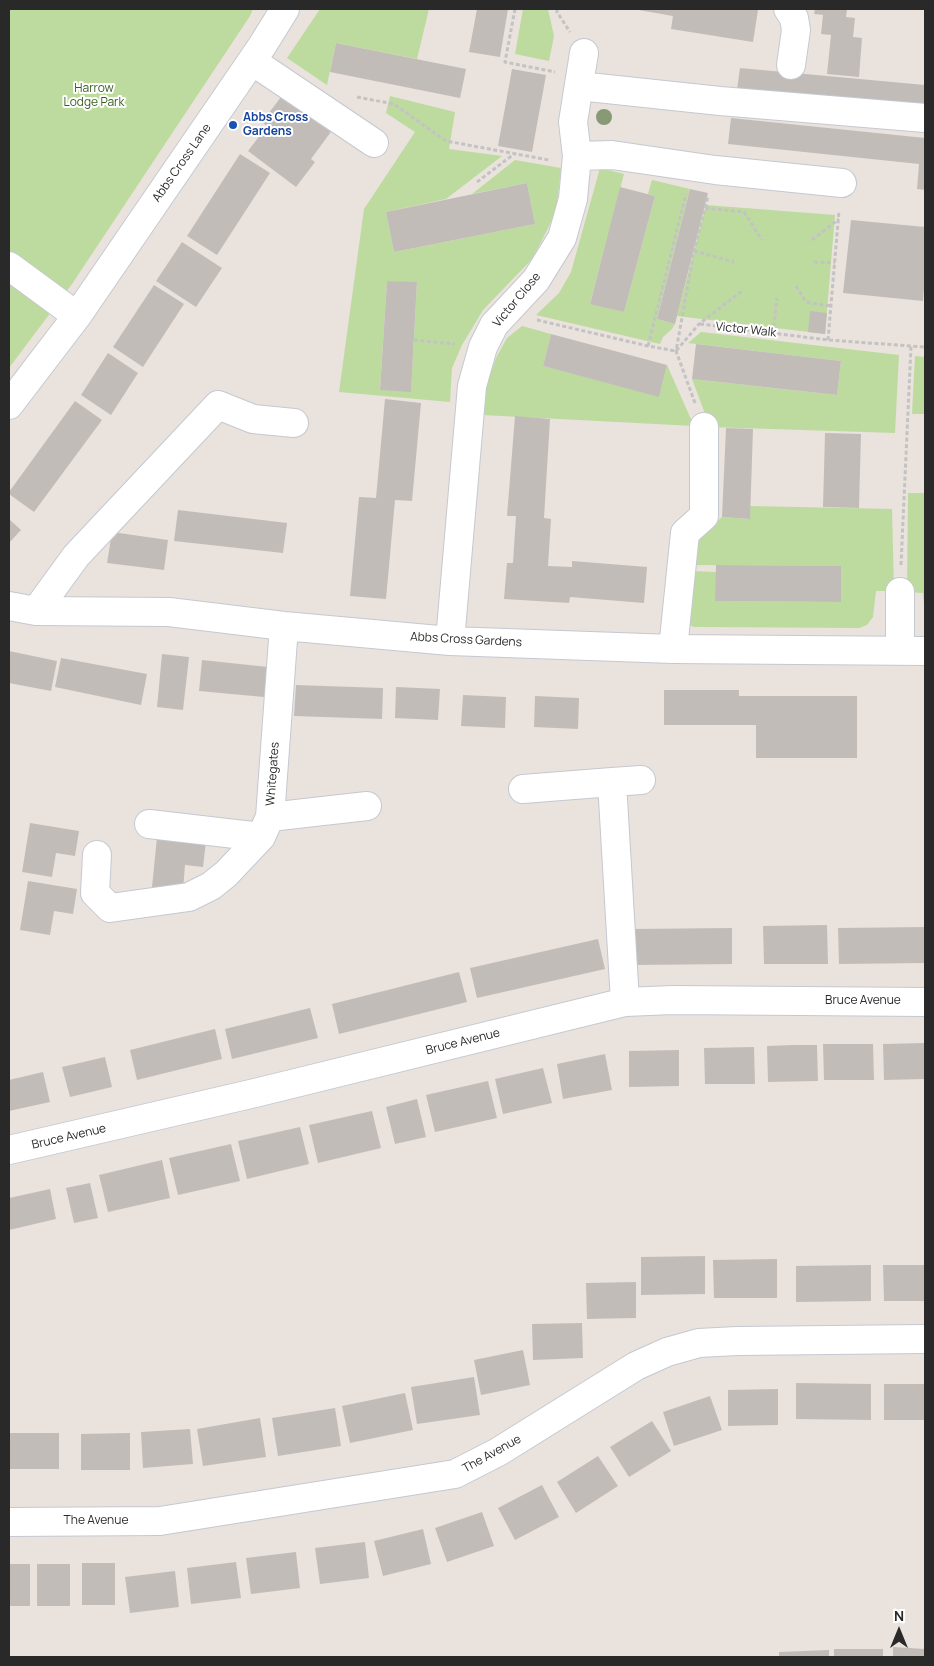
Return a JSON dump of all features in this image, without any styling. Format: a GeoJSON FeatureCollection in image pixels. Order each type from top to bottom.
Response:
{"type":"FeatureCollection","features":[{"type":"Feature","properties":{"kind":"street","name":"Abbs Cross Lane"},"geometry":{"type":"LineString","coordinates":[[9,405],[77,316],[252,61],[285,9]]}},
{"type":"Feature","properties":{"kind":"street"},"geometry":{"type":"LineString","coordinates":[[788,9],[794,18],[796,30],[792,65]]}},
{"type":"Feature","properties":{"kind":"street"},"geometry":{"type":"LineString","coordinates":[[252,61],[374,143]]}},
{"type":"Feature","properties":{"kind":"street"},"geometry":{"type":"LineString","coordinates":[[581,72],[720,101],[925,118]]}},
{"type":"Feature","properties":{"kind":"street","name":"Victor Close"},"geometry":{"type":"LineString","coordinates":[[450,641],[472,386],[483,347],[494,325],[536,280],[562,238],[573,199],[577,161],[574,122],[581,72]]}},
{"type":"Feature","properties":{"kind":"street"},"geometry":{"type":"LineString","coordinates":[[577,161],[612,155],[704,168],[842,183]]}},
{"type":"Feature","properties":{"kind":"street"},"geometry":{"type":"LineString","coordinates":[[9,266],[77,316]]}},
{"type":"Feature","properties":{"kind":"street"},"geometry":{"type":"LineString","coordinates":[[36,611],[76,556],[218,405],[253,419],[294,423]]}},
{"type":"Feature","properties":{"kind":"street"},"geometry":{"type":"LineString","coordinates":[[673,649],[685,533],[704,516],[704,427]]}},
{"type":"Feature","properties":{"kind":"street"},"geometry":{"type":"LineString","coordinates":[[900,592],[913,651]]}},
{"type":"Feature","properties":{"kind":"street","name":"Abbs Cross Gardens"},"geometry":{"type":"LineString","coordinates":[[9,606],[36,611],[169,612],[284,626],[450,641],[673,649],[913,651]]}},
{"type":"Feature","properties":{"kind":"street","name":"Whitegates"},"geometry":{"type":"LineString","coordinates":[[265,827],[284,626]]}},
{"type":"Feature","properties":{"kind":"street"},"geometry":{"type":"LineString","coordinates":[[523,789],[641,780]]}},
{"type":"Feature","properties":{"kind":"street"},"geometry":{"type":"LineString","coordinates":[[612,782],[625,1002]]}},
{"type":"Feature","properties":{"kind":"street"},"geometry":{"type":"LineString","coordinates":[[149,824],[265,827],[367,806]]}},
{"type":"Feature","properties":{"kind":"street"},"geometry":{"type":"LineString","coordinates":[[97,855],[95,893],[110,908],[189,897],[211,886],[226,874],[265,827]]}},
{"type":"Feature","properties":{"kind":"street","name":"Bruce Avenue"},"geometry":{"type":"LineString","coordinates":[[9,1150],[264,1091],[625,1002],[673,1000],[925,1002]]}},
{"type":"Feature","properties":{"kind":"street","name":"The Avenue"},"geometry":{"type":"LineString","coordinates":[[9,1522],[160,1521],[455,1474],[498,1452],[636,1366],[666,1352],[699,1343],[737,1340],[925,1339]]}},
{"type":"Feature","properties":{"kind":"path"},"geometry":{"type":"LineString","coordinates":[[515,9],[505,62],[581,72]]}},
{"type":"Feature","properties":{"kind":"path"},"geometry":{"type":"LineString","coordinates":[[355,96],[394,104],[446,141],[515,154],[577,161]]}},
{"type":"Feature","properties":{"kind":"path"},"geometry":{"type":"LineString","coordinates":[[477,182],[515,154]]}},
{"type":"Feature","properties":{"kind":"path"},"geometry":{"type":"LineString","coordinates":[[704,168],[705,208],[694,252],[676,351],[704,427]]}},
{"type":"Feature","properties":{"kind":"path"},"geometry":{"type":"LineString","coordinates":[[648,346],[704,168]]}},
{"type":"Feature","properties":{"kind":"path"},"geometry":{"type":"LineString","coordinates":[[828,340],[842,183]]}},
{"type":"Feature","properties":{"kind":"path"},"geometry":{"type":"LineString","coordinates":[[705,208],[744,212],[762,240]]}},
{"type":"Feature","properties":{"kind":"path"},"geometry":{"type":"LineString","coordinates":[[812,240],[839,219]]}},
{"type":"Feature","properties":{"kind":"path"},"geometry":{"type":"LineString","coordinates":[[694,252],[734,262]]}},
{"type":"Feature","properties":{"kind":"path"},"geometry":{"type":"LineString","coordinates":[[814,262],[835,263]]}},
{"type":"Feature","properties":{"kind":"path"},"geometry":{"type":"LineString","coordinates":[[796,286],[806,302],[831,306]]}},
{"type":"Feature","properties":{"kind":"path"},"geometry":{"type":"LineString","coordinates":[[699,324],[742,291]]}},
{"type":"Feature","properties":{"kind":"path"},"geometry":{"type":"LineString","coordinates":[[773,333],[777,298]]}},
{"type":"Feature","properties":{"kind":"path"},"geometry":{"type":"LineString","coordinates":[[507,312],[676,351]]}},
{"type":"Feature","properties":{"kind":"path","name":"Victor Walk"},"geometry":{"type":"LineString","coordinates":[[676,351],[699,324],[828,340],[925,347]]}},
{"type":"Feature","properties":{"kind":"path"},"geometry":{"type":"LineString","coordinates":[[414,340],[483,347]]}},
{"type":"Feature","properties":{"kind":"path"},"geometry":{"type":"LineString","coordinates":[[900,592],[911,346]]}},
{"type":"Feature","properties":{"kind":"green space","name":"Harrow Lodge Park"},"geometry":{"type":"Polygon","coordinates":[[[9,9],[253,9],[72,284],[9,368],[9,9]]]}},
{"type":"Feature","properties":{"kind":"green space"},"geometry":{"type":"Polygon","coordinates":[[[320,9],[429,9],[417,59],[336,43],[327,85],[287,58],[320,9]]]}},
{"type":"Feature","properties":{"kind":"green space"},"geometry":{"type":"Polygon","coordinates":[[[523,9],[548,9],[554,36],[549,61],[515,54],[523,9]]]}},
{"type":"Feature","properties":{"kind":"green space"},"geometry":{"type":"Polygon","coordinates":[[[390,96],[455,112],[449,149],[502,156],[446,199],[386,212],[394,252],[535,224],[527,183],[472,194],[515,160],[561,168],[556,212],[533,258],[483,310],[462,345],[452,368],[450,402],[339,392],[364,209],[415,132],[386,113],[390,96]],[[387,281],[380,389],[411,391],[417,283],[387,281]]]}},
{"type":"Feature","properties":{"kind":"green space"},"geometry":{"type":"Polygon","coordinates":[[[600,168],[624,174],[590,303],[624,312],[655,196],[648,194],[652,180],[690,189],[657,319],[675,324],[663,337],[660,344],[536,315],[559,293],[571,272],[600,168]]]}},
{"type":"Feature","properties":{"kind":"green space"},"geometry":{"type":"Polygon","coordinates":[[[706,205],[835,215],[825,334],[677,316],[706,205]]]}},
{"type":"Feature","properties":{"kind":"green space"},"geometry":{"type":"Polygon","coordinates":[[[522,326],[551,334],[543,366],[659,396],[667,365],[694,426],[482,415],[485,390],[496,358],[507,338],[522,326]]]}},
{"type":"Feature","properties":{"kind":"green space"},"geometry":{"type":"Polygon","coordinates":[[[701,332],[899,355],[895,433],[710,427],[692,379],[837,395],[841,361],[688,343],[701,332]]]}},
{"type":"Feature","properties":{"kind":"green space"},"geometry":{"type":"Polygon","coordinates":[[[915,356],[925,357],[925,414],[912,414],[915,356]]]}},
{"type":"Feature","properties":{"kind":"green space"},"geometry":{"type":"Polygon","coordinates":[[[908,493],[925,493],[925,616],[923,593],[907,592],[908,493]]]}},
{"type":"Feature","properties":{"kind":"green space"},"geometry":{"type":"Polygon","coordinates":[[[750,506],[892,509],[894,591],[876,591],[873,617],[867,625],[859,628],[694,627],[688,624],[690,571],[716,572],[716,601],[841,602],[841,566],[691,565],[692,546],[722,517],[749,519],[750,506]]]}},
{"type":"Feature","properties":{"kind":"building"},"geometry":{"type":"Polygon","coordinates":[[[477,9],[508,9],[500,57],[469,52],[477,9]]]}},
{"type":"Feature","properties":{"kind":"building"},"geometry":{"type":"Polygon","coordinates":[[[633,9],[758,10],[753,42],[671,29],[673,16],[633,9]]]}},
{"type":"Feature","properties":{"kind":"building"},"geometry":{"type":"Polygon","coordinates":[[[815,9],[847,9],[846,17],[855,18],[853,37],[862,38],[859,77],[827,74],[831,35],[821,34],[823,15],[814,14],[815,9]]]}},
{"type":"Feature","properties":{"kind":"building"},"geometry":{"type":"Polygon","coordinates":[[[336,43],[466,69],[460,98],[330,72],[336,43]]]}},
{"type":"Feature","properties":{"kind":"building"},"geometry":{"type":"Polygon","coordinates":[[[740,68],[925,85],[925,107],[737,89],[740,68]]]}},
{"type":"Feature","properties":{"kind":"building"},"geometry":{"type":"Polygon","coordinates":[[[512,69],[546,75],[532,152],[498,146],[512,69]]]}},
{"type":"Feature","properties":{"kind":"building"},"geometry":{"type":"Polygon","coordinates":[[[284,93],[333,129],[311,159],[315,162],[296,187],[248,151],[267,126],[262,122],[284,93]]]}},
{"type":"Feature","properties":{"kind":"building"},"geometry":{"type":"Polygon","coordinates":[[[731,118],[925,138],[925,190],[917,189],[919,164],[728,144],[731,118]]]}},
{"type":"Feature","properties":{"kind":"building"},"geometry":{"type":"Polygon","coordinates":[[[240,154],[270,173],[217,255],[187,236],[240,154]]]}},
{"type":"Feature","properties":{"kind":"building"},"geometry":{"type":"Polygon","coordinates":[[[527,183],[535,224],[394,252],[386,212],[527,183]]]}},
{"type":"Feature","properties":{"kind":"building"},"geometry":{"type":"Polygon","coordinates":[[[620,187],[655,196],[624,312],[590,304],[620,187]]]}},
{"type":"Feature","properties":{"kind":"building"},"geometry":{"type":"Polygon","coordinates":[[[690,189],[708,193],[675,324],[657,319],[690,189]]]}},
{"type":"Feature","properties":{"kind":"building"},"geometry":{"type":"Polygon","coordinates":[[[851,220],[925,227],[923,301],[843,293],[851,220]]]}},
{"type":"Feature","properties":{"kind":"building"},"geometry":{"type":"Polygon","coordinates":[[[182,242],[222,268],[196,307],[156,281],[182,242]]]}},
{"type":"Feature","properties":{"kind":"building"},"geometry":{"type":"Polygon","coordinates":[[[387,281],[417,282],[411,392],[380,390],[387,281]]]}},
{"type":"Feature","properties":{"kind":"building"},"geometry":{"type":"Polygon","coordinates":[[[154,285],[184,304],[143,367],[113,347],[154,285]]]}},
{"type":"Feature","properties":{"kind":"building"},"geometry":{"type":"Polygon","coordinates":[[[810,311],[827,313],[825,334],[808,332],[810,311]]]}},
{"type":"Feature","properties":{"kind":"building"},"geometry":{"type":"Polygon","coordinates":[[[551,334],[667,365],[659,397],[543,366],[551,334]]]}},
{"type":"Feature","properties":{"kind":"building"},"geometry":{"type":"Polygon","coordinates":[[[696,344],[841,361],[837,395],[692,379],[696,344]]]}},
{"type":"Feature","properties":{"kind":"building"},"geometry":{"type":"Polygon","coordinates":[[[108,353],[138,373],[111,415],[81,395],[108,353]]]}},
{"type":"Feature","properties":{"kind":"building"},"geometry":{"type":"Polygon","coordinates":[[[385,399],[421,403],[412,501],[395,500],[386,599],[350,596],[359,497],[376,498],[385,399]]]}},
{"type":"Feature","properties":{"kind":"building"},"geometry":{"type":"Polygon","coordinates":[[[75,401],[102,420],[34,512],[9,494],[9,492],[75,401]]]}},
{"type":"Feature","properties":{"kind":"building"},"geometry":{"type":"Polygon","coordinates":[[[515,416],[550,419],[544,518],[551,519],[548,566],[572,567],[572,561],[647,567],[644,603],[570,597],[569,603],[504,599],[507,563],[513,563],[516,516],[507,516],[515,416]]]}},
{"type":"Feature","properties":{"kind":"building"},"geometry":{"type":"Polygon","coordinates":[[[726,428],[753,429],[750,519],[722,517],[726,428]]]}},
{"type":"Feature","properties":{"kind":"building"},"geometry":{"type":"Polygon","coordinates":[[[825,433],[861,434],[859,508],[823,507],[825,433]]]}},
{"type":"Feature","properties":{"kind":"building"},"geometry":{"type":"Polygon","coordinates":[[[178,510],[287,523],[283,553],[174,541],[178,510]]]}},
{"type":"Feature","properties":{"kind":"building"},"geometry":{"type":"Polygon","coordinates":[[[9,519],[21,530],[9,543],[9,519]]]}},
{"type":"Feature","properties":{"kind":"building"},"geometry":{"type":"Polygon","coordinates":[[[112,532],[168,540],[164,570],[107,563],[112,532]]]}},
{"type":"Feature","properties":{"kind":"building"},"geometry":{"type":"Polygon","coordinates":[[[716,565],[841,566],[841,602],[715,601],[716,565]]]}},
{"type":"Feature","properties":{"kind":"building"},"geometry":{"type":"Polygon","coordinates":[[[9,651],[57,661],[51,691],[9,683],[9,651]]]}},
{"type":"Feature","properties":{"kind":"building"},"geometry":{"type":"Polygon","coordinates":[[[162,654],[189,657],[183,710],[157,707],[162,654]]]}},
{"type":"Feature","properties":{"kind":"building"},"geometry":{"type":"Polygon","coordinates":[[[61,658],[147,674],[141,705],[55,687],[61,658]]]}},
{"type":"Feature","properties":{"kind":"building"},"geometry":{"type":"Polygon","coordinates":[[[202,660],[268,667],[264,697],[199,691],[202,660]]]}},
{"type":"Feature","properties":{"kind":"building"},"geometry":{"type":"Polygon","coordinates":[[[296,685],[383,688],[382,719],[294,716],[296,685]]]}},
{"type":"Feature","properties":{"kind":"building"},"geometry":{"type":"Polygon","coordinates":[[[396,687],[440,689],[438,720],[395,718],[396,687]]]}},
{"type":"Feature","properties":{"kind":"building"},"geometry":{"type":"Polygon","coordinates":[[[664,690],[739,690],[739,696],[857,696],[857,758],[756,758],[756,725],[664,725],[664,690]]]}},
{"type":"Feature","properties":{"kind":"building"},"geometry":{"type":"Polygon","coordinates":[[[463,695],[506,697],[505,728],[461,726],[463,695]]]}},
{"type":"Feature","properties":{"kind":"building"},"geometry":{"type":"Polygon","coordinates":[[[535,696],[579,698],[578,729],[534,727],[535,696]]]}},
{"type":"Feature","properties":{"kind":"building"},"geometry":{"type":"Polygon","coordinates":[[[30,823],[79,831],[75,856],[56,853],[52,877],[22,872],[30,823]]]}},
{"type":"Feature","properties":{"kind":"building"},"geometry":{"type":"Polygon","coordinates":[[[157,837],[206,841],[203,867],[185,865],[183,890],[152,887],[157,837]]]}},
{"type":"Feature","properties":{"kind":"building"},"geometry":{"type":"Polygon","coordinates":[[[28,881],[77,889],[73,914],[54,911],[50,935],[20,930],[28,881]]]}},
{"type":"Feature","properties":{"kind":"building"},"geometry":{"type":"Polygon","coordinates":[[[827,925],[828,964],[764,964],[763,926],[827,925]]]}},
{"type":"Feature","properties":{"kind":"building"},"geometry":{"type":"Polygon","coordinates":[[[925,927],[925,963],[839,964],[838,928],[925,927]]]}},
{"type":"Feature","properties":{"kind":"building"},"geometry":{"type":"Polygon","coordinates":[[[732,928],[732,964],[633,965],[632,929],[732,928]]]}},
{"type":"Feature","properties":{"kind":"building"},"geometry":{"type":"Polygon","coordinates":[[[598,939],[605,969],[477,998],[470,968],[598,939]]]}},
{"type":"Feature","properties":{"kind":"building"},"geometry":{"type":"Polygon","coordinates":[[[459,972],[467,1002],[339,1034],[332,1004],[459,972]]]}},
{"type":"Feature","properties":{"kind":"building"},"geometry":{"type":"Polygon","coordinates":[[[310,1008],[318,1038],[232,1059],[225,1029],[310,1008]]]}},
{"type":"Feature","properties":{"kind":"building"},"geometry":{"type":"Polygon","coordinates":[[[215,1029],[222,1059],[137,1080],[130,1050],[215,1029]]]}},
{"type":"Feature","properties":{"kind":"building"},"geometry":{"type":"Polygon","coordinates":[[[925,1043],[925,1079],[884,1080],[883,1044],[925,1043]]]}},
{"type":"Feature","properties":{"kind":"building"},"geometry":{"type":"Polygon","coordinates":[[[823,1044],[873,1044],[874,1080],[824,1080],[823,1044]]]}},
{"type":"Feature","properties":{"kind":"building"},"geometry":{"type":"Polygon","coordinates":[[[817,1045],[818,1081],[768,1082],[767,1046],[817,1045]]]}},
{"type":"Feature","properties":{"kind":"building"},"geometry":{"type":"Polygon","coordinates":[[[754,1047],[755,1084],[705,1084],[704,1048],[754,1047]]]}},
{"type":"Feature","properties":{"kind":"building"},"geometry":{"type":"Polygon","coordinates":[[[679,1050],[679,1086],[629,1087],[629,1051],[679,1050]]]}},
{"type":"Feature","properties":{"kind":"building"},"geometry":{"type":"Polygon","coordinates":[[[605,1054],[612,1090],[563,1099],[557,1064],[605,1054]]]}},
{"type":"Feature","properties":{"kind":"building"},"geometry":{"type":"Polygon","coordinates":[[[105,1057],[112,1087],[70,1097],[62,1067],[105,1057]]]}},
{"type":"Feature","properties":{"kind":"building"},"geometry":{"type":"Polygon","coordinates":[[[543,1068],[552,1103],[503,1114],[495,1079],[543,1068]]]}},
{"type":"Feature","properties":{"kind":"building"},"geometry":{"type":"Polygon","coordinates":[[[43,1072],[50,1102],[9,1111],[9,1080],[43,1072]]]}},
{"type":"Feature","properties":{"kind":"building"},"geometry":{"type":"Polygon","coordinates":[[[488,1081],[497,1118],[435,1132],[426,1095],[488,1081]]]}},
{"type":"Feature","properties":{"kind":"building"},"geometry":{"type":"Polygon","coordinates":[[[417,1099],[426,1137],[395,1144],[386,1107],[417,1099]]]}},
{"type":"Feature","properties":{"kind":"building"},"geometry":{"type":"Polygon","coordinates":[[[372,1111],[381,1148],[318,1163],[309,1125],[372,1111]]]}},
{"type":"Feature","properties":{"kind":"building"},"geometry":{"type":"Polygon","coordinates":[[[300,1127],[309,1164],[247,1179],[238,1141],[300,1127]]]}},
{"type":"Feature","properties":{"kind":"building"},"geometry":{"type":"Polygon","coordinates":[[[231,1144],[240,1181],[178,1195],[169,1158],[231,1144]]]}},
{"type":"Feature","properties":{"kind":"building"},"geometry":{"type":"Polygon","coordinates":[[[162,1160],[170,1198],[108,1212],[99,1175],[162,1160]]]}},
{"type":"Feature","properties":{"kind":"building"},"geometry":{"type":"Polygon","coordinates":[[[90,1183],[98,1218],[74,1223],[66,1188],[90,1183]]]}},
{"type":"Feature","properties":{"kind":"building"},"geometry":{"type":"Polygon","coordinates":[[[50,1189],[56,1219],[9,1230],[9,1198],[50,1189]]]}},
{"type":"Feature","properties":{"kind":"building"},"geometry":{"type":"Polygon","coordinates":[[[705,1256],[705,1294],[641,1295],[641,1257],[705,1256]]]}},
{"type":"Feature","properties":{"kind":"building"},"geometry":{"type":"Polygon","coordinates":[[[777,1259],[777,1298],[714,1298],[713,1260],[777,1259]]]}},
{"type":"Feature","properties":{"kind":"building"},"geometry":{"type":"Polygon","coordinates":[[[871,1265],[871,1301],[796,1302],[796,1266],[871,1265]]]}},
{"type":"Feature","properties":{"kind":"building"},"geometry":{"type":"Polygon","coordinates":[[[883,1265],[925,1265],[925,1301],[884,1301],[883,1265]]]}},
{"type":"Feature","properties":{"kind":"building"},"geometry":{"type":"Polygon","coordinates":[[[636,1282],[636,1318],[587,1319],[586,1283],[636,1282]]]}},
{"type":"Feature","properties":{"kind":"building"},"geometry":{"type":"Polygon","coordinates":[[[582,1323],[583,1358],[533,1360],[532,1324],[582,1323]]]}},
{"type":"Feature","properties":{"kind":"building"},"geometry":{"type":"Polygon","coordinates":[[[523,1350],[530,1385],[481,1395],[474,1360],[523,1350]]]}},
{"type":"Feature","properties":{"kind":"building"},"geometry":{"type":"Polygon","coordinates":[[[474,1377],[480,1415],[417,1424],[411,1387],[474,1377]]]}},
{"type":"Feature","properties":{"kind":"building"},"geometry":{"type":"Polygon","coordinates":[[[796,1383],[871,1384],[871,1420],[796,1419],[796,1383]]]}},
{"type":"Feature","properties":{"kind":"building"},"geometry":{"type":"Polygon","coordinates":[[[884,1384],[925,1384],[925,1420],[884,1420],[884,1384]]]}},
{"type":"Feature","properties":{"kind":"building"},"geometry":{"type":"Polygon","coordinates":[[[778,1389],[778,1425],[728,1426],[728,1390],[778,1389]]]}},
{"type":"Feature","properties":{"kind":"building"},"geometry":{"type":"Polygon","coordinates":[[[405,1393],[413,1430],[350,1443],[342,1406],[405,1393]]]}},
{"type":"Feature","properties":{"kind":"building"},"geometry":{"type":"Polygon","coordinates":[[[710,1396],[722,1430],[674,1446],[663,1412],[710,1396]]]}},
{"type":"Feature","properties":{"kind":"building"},"geometry":{"type":"Polygon","coordinates":[[[335,1408],[341,1446],[278,1456],[272,1418],[335,1408]]]}},
{"type":"Feature","properties":{"kind":"building"},"geometry":{"type":"Polygon","coordinates":[[[260,1418],[266,1457],[203,1466],[197,1429],[260,1418]]]}},
{"type":"Feature","properties":{"kind":"building"},"geometry":{"type":"Polygon","coordinates":[[[652,1421],[671,1451],[629,1477],[610,1447],[652,1421]]]}},
{"type":"Feature","properties":{"kind":"building"},"geometry":{"type":"Polygon","coordinates":[[[190,1429],[193,1464],[143,1468],[141,1432],[190,1429]]]}},
{"type":"Feature","properties":{"kind":"building"},"geometry":{"type":"Polygon","coordinates":[[[9,1433],[59,1433],[59,1469],[9,1469],[9,1433]]]}},
{"type":"Feature","properties":{"kind":"building"},"geometry":{"type":"Polygon","coordinates":[[[130,1433],[130,1470],[81,1470],[81,1434],[130,1433]]]}},
{"type":"Feature","properties":{"kind":"building"},"geometry":{"type":"Polygon","coordinates":[[[598,1456],[618,1486],[576,1513],[557,1482],[598,1456]]]}},
{"type":"Feature","properties":{"kind":"building"},"geometry":{"type":"Polygon","coordinates":[[[542,1485],[559,1517],[515,1540],[498,1508],[542,1485]]]}},
{"type":"Feature","properties":{"kind":"building"},"geometry":{"type":"Polygon","coordinates":[[[482,1512],[494,1546],[447,1562],[435,1528],[482,1512]]]}},
{"type":"Feature","properties":{"kind":"building"},"geometry":{"type":"Polygon","coordinates":[[[423,1529],[431,1564],[383,1576],[374,1541],[423,1529]]]}},
{"type":"Feature","properties":{"kind":"building"},"geometry":{"type":"Polygon","coordinates":[[[365,1542],[369,1578],[320,1584],[315,1548],[365,1542]]]}},
{"type":"Feature","properties":{"kind":"building"},"geometry":{"type":"Polygon","coordinates":[[[296,1552],[300,1588],[251,1594],[246,1558],[296,1552]]]}},
{"type":"Feature","properties":{"kind":"building"},"geometry":{"type":"Polygon","coordinates":[[[236,1562],[241,1598],[191,1604],[187,1568],[236,1562]]]}},
{"type":"Feature","properties":{"kind":"building"},"geometry":{"type":"Polygon","coordinates":[[[82,1563],[115,1563],[115,1605],[82,1605],[82,1563]]]}},
{"type":"Feature","properties":{"kind":"building"},"geometry":{"type":"Polygon","coordinates":[[[9,1564],[30,1564],[30,1606],[9,1606],[9,1564]]]}},
{"type":"Feature","properties":{"kind":"building"},"geometry":{"type":"Polygon","coordinates":[[[37,1564],[70,1564],[70,1606],[37,1606],[37,1564]]]}},
{"type":"Feature","properties":{"kind":"building"},"geometry":{"type":"Polygon","coordinates":[[[175,1571],[179,1607],[130,1613],[125,1577],[175,1571]]]}},
{"type":"Feature","properties":{"kind":"building"},"geometry":{"type":"Polygon","coordinates":[[[893,1647],[925,1649],[925,1657],[893,1657],[893,1647]]]}},
{"type":"Feature","properties":{"kind":"building"},"geometry":{"type":"Polygon","coordinates":[[[834,1649],[883,1649],[883,1657],[834,1657],[834,1649]]]}},
{"type":"Feature","properties":{"kind":"building"},"geometry":{"type":"Polygon","coordinates":[[[829,1650],[829,1657],[779,1657],[779,1652],[829,1650]]]}},
{"type":"Feature","properties":{"kind":"place","name":"Abbs Cross Gardens"},"geometry":{"type":"Point","coordinates":[233,125]}}]}
